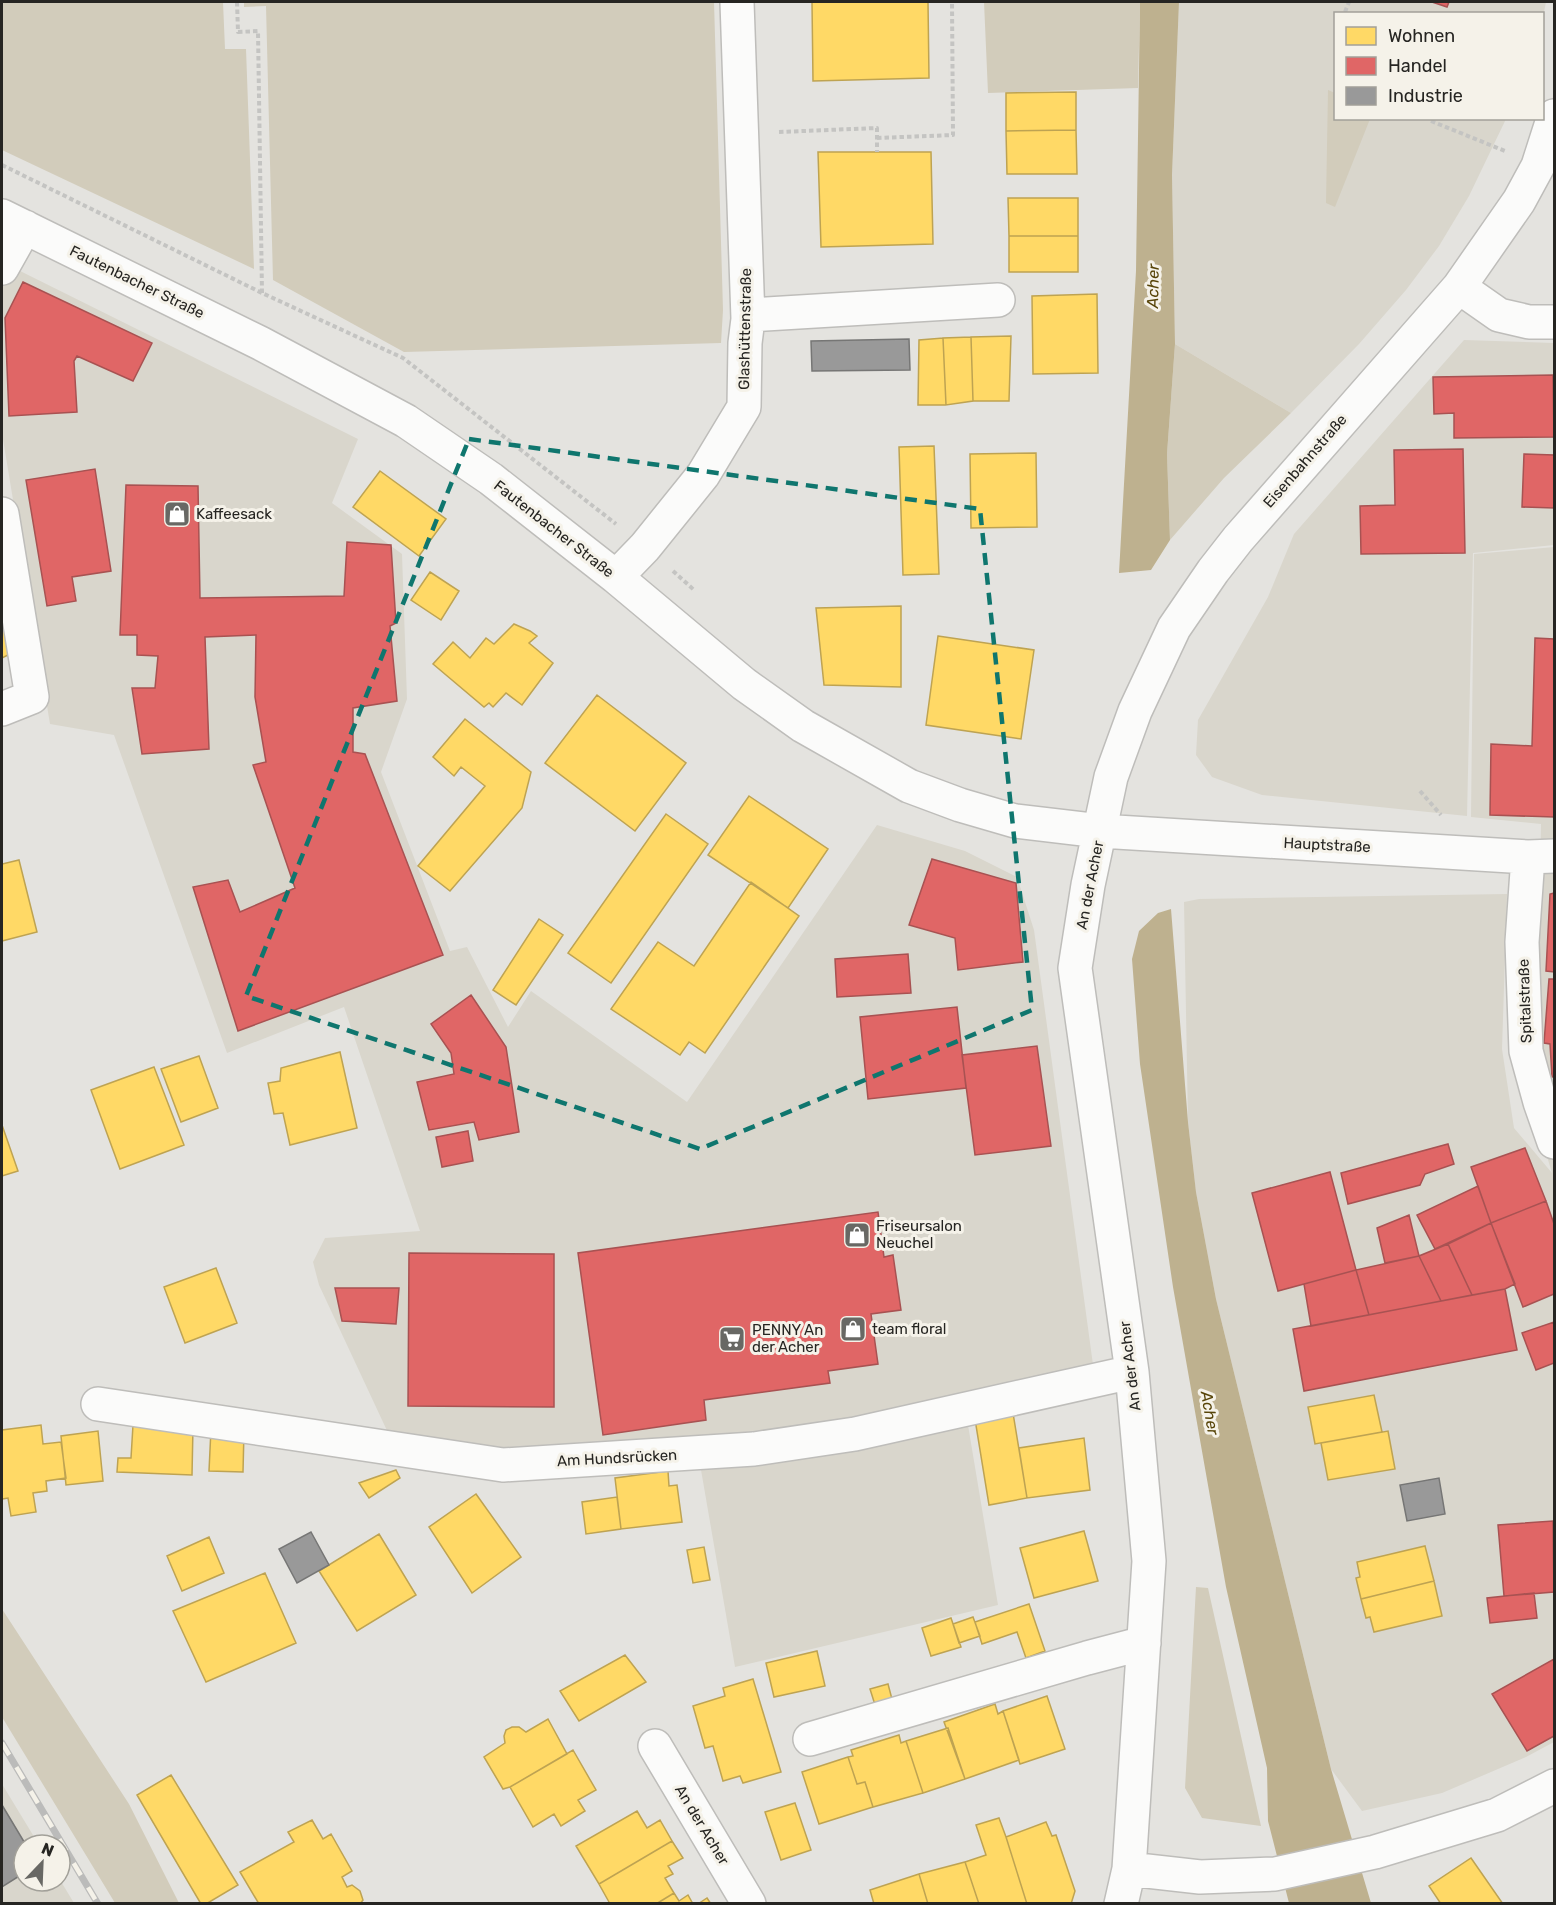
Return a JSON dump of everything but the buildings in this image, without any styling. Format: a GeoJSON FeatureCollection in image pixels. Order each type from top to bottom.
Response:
{"type":"FeatureCollection","features":[{"type":"Feature","properties":{"kind":"street","name":"Glashüttenstraße"},"geometry":{"type":"LineString","coordinates":[[616,578],[645,547],[703,476],[744,407],[748,315],[737,2]]}},
{"type":"Feature","properties":{"kind":"street","name":"Eisenbahnstraße"},"geometry":{"type":"LineString","coordinates":[[1100,831],[1111,777],[1135,711],[1174,628],[1238,539],[1459,287],[1505,222],[1538,166],[1554,116]]}},
{"type":"Feature","properties":{"kind":"street"},"geometry":{"type":"LineString","coordinates":[[2,268],[13,221]]}},
{"type":"Feature","properties":{"kind":"street","name":"Fautenbacher Straße"},"geometry":{"type":"LineString","coordinates":[[13,221],[260,343],[406,421],[490,479],[616,578],[744,684],[803,726],[909,786],[960,805],[1015,821],[1100,831]]}},
{"type":"Feature","properties":{"kind":"street"},"geometry":{"type":"LineString","coordinates":[[1459,287],[1499,315],[1529,322],[1554,322]]}},
{"type":"Feature","properties":{"kind":"street"},"geometry":{"type":"LineString","coordinates":[[748,315],[998,300]]}},
{"type":"Feature","properties":{"kind":"street"},"geometry":{"type":"LineString","coordinates":[[2,514],[6,574],[32,697],[2,710]]}},
{"type":"Feature","properties":{"kind":"street","name":"Hauptstraße"},"geometry":{"type":"LineString","coordinates":[[1100,831],[1541,856]]}},
{"type":"Feature","properties":{"kind":"street","name":"An der Acher"},"geometry":{"type":"LineString","coordinates":[[1100,831],[1088,885],[1075,968],[1132,1372],[1149,1561],[1130,1869],[1121,1904]]}},
{"type":"Feature","properties":{"kind":"street","name":"Spitalstraße"},"geometry":{"type":"LineString","coordinates":[[1541,856],[1522,942],[1526,1051],[1554,1142]]}},
{"type":"Feature","properties":{"kind":"street","name":"Am Hundsrücken"},"geometry":{"type":"LineString","coordinates":[[98,1404],[503,1465],[754,1449],[855,1434],[1132,1372]]}},
{"type":"Feature","properties":{"kind":"street"},"geometry":{"type":"LineString","coordinates":[[810,1739],[1144,1643]]}},
{"type":"Feature","properties":{"kind":"street","name":"An der Acher"},"geometry":{"type":"LineString","coordinates":[[655,1746],[749,1904]]}},
{"type":"Feature","properties":{"kind":"street"},"geometry":{"type":"LineString","coordinates":[[1130,1869],[1200,1877],[1275,1874],[1375,1852],[1497,1815],[1554,1786]]}},
{"type":"Feature","properties":{"kind":"path"},"geometry":{"type":"LineString","coordinates":[[237,2],[238,32],[258,31],[262,293]]}},
{"type":"Feature","properties":{"kind":"path"},"geometry":{"type":"LineString","coordinates":[[877,138],[953,135],[952,2]]}},
{"type":"Feature","properties":{"kind":"path"},"geometry":{"type":"LineString","coordinates":[[1345,12],[1349,2]]}},
{"type":"Feature","properties":{"kind":"path"},"geometry":{"type":"LineString","coordinates":[[1431,121],[1490,143],[1538,166]]}},
{"type":"Feature","properties":{"kind":"path"},"geometry":{"type":"LineString","coordinates":[[742,133],[877,128],[877,152]]}},
{"type":"Feature","properties":{"kind":"highlighted area"},"geometry":{"type":"Polygon","coordinates":[[[469,439],[980,509],[1032,1010],[700,1149],[246,996],[469,439]]]}},
{"type":"Feature","properties":{"kind":"shaded area"},"geometry":{"type":"Polygon","coordinates":[[[2,2],[223,2],[225,49],[246,49],[254,269],[2,150],[2,2]]]}},
{"type":"Feature","properties":{"kind":"shaded area"},"geometry":{"type":"Polygon","coordinates":[[[244,2],[714,2],[723,310],[721,343],[404,352],[273,280],[266,6],[244,7],[244,2]]]}},
{"type":"Feature","properties":{"kind":"shaded area"},"geometry":{"type":"Polygon","coordinates":[[[984,2],[1140,2],[1138,88],[988,93],[984,2]]]}},
{"type":"Feature","properties":{"kind":"shaded area"},"geometry":{"type":"Polygon","coordinates":[[[1179,2],[1546,2],[1544,12],[1334,12],[1334,120],[1506,120],[1469,196],[1439,246],[1406,290],[1359,344],[1291,413],[1175,344],[1172,175],[1179,2]]]}},
{"type":"Feature","properties":{"kind":"shaded area"},"geometry":{"type":"Polygon","coordinates":[[[1328,90],[1334,93],[1334,120],[1370,120],[1335,207],[1326,203],[1328,90]]]}},
{"type":"Feature","properties":{"kind":"shaded area"},"geometry":{"type":"Polygon","coordinates":[[[2,262],[358,439],[332,503],[402,554],[407,699],[381,772],[450,951],[467,947],[508,1027],[531,991],[687,1102],[877,825],[965,851],[1017,877],[1034,930],[1096,1387],[966,1413],[998,1605],[735,1667],[695,1435],[512,1453],[390,1437],[319,1285],[313,1262],[325,1238],[420,1231],[344,1007],[227,1053],[114,735],[50,724],[2,433],[2,262]]]}},
{"type":"Feature","properties":{"kind":"shaded area"},"geometry":{"type":"Polygon","coordinates":[[[1464,340],[1554,343],[1554,545],[1473,553],[1467,816],[1262,795],[1212,777],[1196,755],[1198,720],[1268,597],[1294,534],[1464,340]]]}},
{"type":"Feature","properties":{"kind":"shaded area"},"geometry":{"type":"Polygon","coordinates":[[[1175,344],[1291,413],[1224,478],[1170,540],[1167,454],[1175,344]]]}},
{"type":"Feature","properties":{"kind":"shaded area"},"geometry":{"type":"Polygon","coordinates":[[[1554,547],[1554,1742],[1526,1757],[1442,1793],[1362,1811],[1331,1769],[1216,1299],[1196,1192],[1188,1122],[1184,902],[1199,899],[1507,894],[1502,1049],[1514,1128],[1552,1173],[1536,1120],[1541,824],[1471,817],[1474,554],[1554,547]]]}},
{"type":"Feature","properties":{"kind":"shaded area"},"geometry":{"type":"Polygon","coordinates":[[[1196,1587],[1208,1588],[1261,1826],[1202,1818],[1185,1788],[1196,1587]]]}},
{"type":"Feature","properties":{"kind":"shaded area"},"geometry":{"type":"Polygon","coordinates":[[[2,1609],[129,1804],[179,1903],[115,1903],[2,1717],[2,1609]]]}},
{"type":"Feature","properties":{"kind":"shaded area"},"geometry":{"type":"Polygon","coordinates":[[[2,1784],[32,1833],[12,1833],[12,1893],[68,1893],[74,1903],[2,1903],[2,1784]]]}},
{"type":"Feature","properties":{"kind":"water","name":"Acher"},"geometry":{"type":"Polygon","coordinates":[[[1140,2],[1179,2],[1172,175],[1175,344],[1167,454],[1170,540],[1151,570],[1119,573],[1136,271],[1140,2]]]}},
{"type":"Feature","properties":{"kind":"water","name":"Acher"},"geometry":{"type":"Polygon","coordinates":[[[1171,909],[1188,1122],[1196,1192],[1216,1299],[1331,1769],[1371,1903],[1289,1903],[1268,1821],[1267,1768],[1226,1587],[1173,1287],[1140,1064],[1132,959],[1139,931],[1158,913],[1171,909]]]}},
{"type":"Feature","properties":{"kind":"railway"},"geometry":{"type":"LineString","coordinates":[[2,1743],[98,1904]]}},
{"type":"Feature","properties":{"kind":"place","name":"Kaffeesack"},"geometry":{"type":"Point","coordinates":[177,514]}},
{"type":"Feature","properties":{"kind":"place","name":"Friseursalon Neuchel"},"geometry":{"type":"Point","coordinates":[857,1235]}},
{"type":"Feature","properties":{"kind":"place","name":"team floral"},"geometry":{"type":"Point","coordinates":[853,1329]}},
{"type":"Feature","properties":{"kind":"place","name":"PENNY An der Acher"},"geometry":{"type":"Point","coordinates":[732,1339]}}]}
